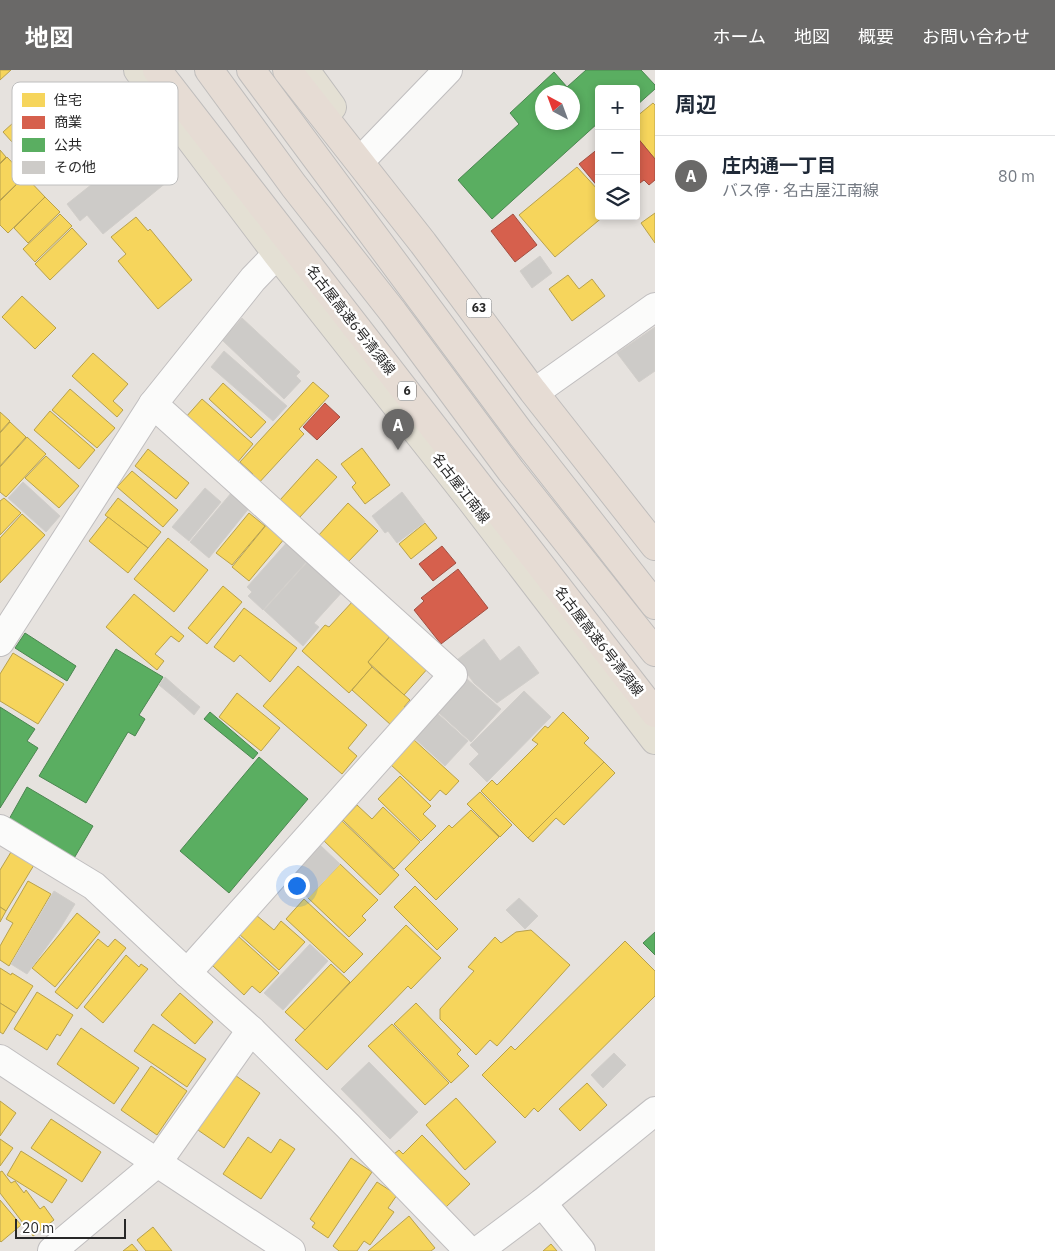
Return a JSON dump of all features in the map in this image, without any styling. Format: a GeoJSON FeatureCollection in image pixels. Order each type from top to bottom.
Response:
{"type":"FeatureCollection","features":[{"type":"Feature","properties":{"kind":"highway","name":"名古屋高速6号清須線"},"geometry":{"type":"LineString","coordinates":[[157,70],[166,82]]}},
{"type":"Feature","properties":{"kind":"highway"},"geometry":{"type":"LineString","coordinates":[[209,70],[294,186],[393,312],[511,472],[655,652]]}},
{"type":"Feature","properties":{"kind":"highway"},"geometry":{"type":"LineString","coordinates":[[251,70],[521,434],[655,605]]}},
{"type":"Feature","properties":{"kind":"highway"},"geometry":{"type":"LineString","coordinates":[[287,70],[423,243],[533,391],[655,545]]}},
{"type":"Feature","properties":{"kind":"highway","name":"名古屋高速6号清須線"},"geometry":{"type":"LineString","coordinates":[[178,97],[655,714]]}},
{"type":"Feature","properties":{"kind":"main road","name":"名古屋江南線"},"geometry":{"type":"LineString","coordinates":[[138,70],[147,82]]}},
{"type":"Feature","properties":{"kind":"main road","name":"63"},"geometry":{"type":"LineString","coordinates":[[305,70],[538,390],[655,545]]}},
{"type":"Feature","properties":{"kind":"main road","name":"名古屋江南線"},"geometry":{"type":"LineString","coordinates":[[178,123],[277,254],[471,500],[655,740]]}},
{"type":"Feature","properties":{"kind":"street"},"geometry":{"type":"LineString","coordinates":[[367,154],[448,70]]}},
{"type":"Feature","properties":{"kind":"street"},"geometry":{"type":"LineString","coordinates":[[0,642],[153,404],[253,279],[277,254]]}},
{"type":"Feature","properties":{"kind":"street"},"geometry":{"type":"LineString","coordinates":[[538,390],[655,307]]}},
{"type":"Feature","properties":{"kind":"street"},"geometry":{"type":"LineString","coordinates":[[153,404],[453,675],[187,973]]}},
{"type":"Feature","properties":{"kind":"street"},"geometry":{"type":"LineString","coordinates":[[0,829],[94,886],[251,1030],[470,1251]]}},
{"type":"Feature","properties":{"kind":"street"},"geometry":{"type":"LineString","coordinates":[[52,1251],[157,1163],[251,1030]]}},
{"type":"Feature","properties":{"kind":"street"},"geometry":{"type":"LineString","coordinates":[[0,1059],[291,1251]]}},
{"type":"Feature","properties":{"kind":"street"},"geometry":{"type":"LineString","coordinates":[[478,1251],[542,1203],[655,1111]]}},
{"type":"Feature","properties":{"kind":"street"},"geometry":{"type":"LineString","coordinates":[[542,1203],[581,1251]]}},
{"type":"Feature","properties":{"kind":"building: 住宅"},"geometry":{"type":"Polygon","coordinates":[[[0,70],[11,70],[0,80],[0,70]]]}},
{"type":"Feature","properties":{"kind":"building: 住宅"},"geometry":{"type":"Polygon","coordinates":[[[653,103],[655,105],[655,159],[640,141],[640,114],[653,103]]]}},
{"type":"Feature","properties":{"kind":"building: 住宅"},"geometry":{"type":"Polygon","coordinates":[[[12,124],[12,142],[3,132],[12,124]]]}},
{"type":"Feature","properties":{"kind":"building: 住宅"},"geometry":{"type":"Polygon","coordinates":[[[0,150],[6,157],[0,163],[0,150]]]}},
{"type":"Feature","properties":{"kind":"building: 住宅"},"geometry":{"type":"Polygon","coordinates":[[[7,157],[12,162],[12,185],[16,185],[0,200],[0,164],[7,157]]]}},
{"type":"Feature","properties":{"kind":"building: 住宅"},"geometry":{"type":"Polygon","coordinates":[[[577,167],[595,187],[595,220],[599,220],[555,257],[519,215],[577,167]]]}},
{"type":"Feature","properties":{"kind":"building: 住宅"},"geometry":{"type":"Polygon","coordinates":[[[16,185],[34,185],[45,197],[8,233],[0,225],[0,201],[16,185]]]}},
{"type":"Feature","properties":{"kind":"building: 住宅"},"geometry":{"type":"Polygon","coordinates":[[[45,197],[60,212],[28,243],[14,228],[45,197]]]}},
{"type":"Feature","properties":{"kind":"building: 住宅"},"geometry":{"type":"Polygon","coordinates":[[[655,213],[655,243],[641,223],[655,213]]]}},
{"type":"Feature","properties":{"kind":"building: 住宅"},"geometry":{"type":"Polygon","coordinates":[[[60,214],[72,226],[35,262],[23,249],[60,214]]]}},
{"type":"Feature","properties":{"kind":"building: 住宅"},"geometry":{"type":"Polygon","coordinates":[[[136,217],[148,231],[150,229],[192,280],[158,309],[118,261],[126,254],[111,237],[136,217]]]}},
{"type":"Feature","properties":{"kind":"building: 住宅"},"geometry":{"type":"Polygon","coordinates":[[[72,228],[87,244],[50,280],[35,264],[72,228]]]}},
{"type":"Feature","properties":{"kind":"building: 住宅"},"geometry":{"type":"Polygon","coordinates":[[[568,275],[579,289],[592,279],[605,296],[572,321],[549,289],[568,275]]]}},
{"type":"Feature","properties":{"kind":"building: 住宅"},"geometry":{"type":"Polygon","coordinates":[[[22,296],[56,328],[35,349],[2,317],[22,296]]]}},
{"type":"Feature","properties":{"kind":"building: 住宅"},"geometry":{"type":"Polygon","coordinates":[[[93,353],[128,384],[113,401],[123,410],[117,417],[72,376],[93,353]]]}},
{"type":"Feature","properties":{"kind":"building: 住宅"},"geometry":{"type":"Polygon","coordinates":[[[313,382],[329,396],[299,429],[304,434],[256,486],[249,479],[253,474],[240,462],[313,382]]]}},
{"type":"Feature","properties":{"kind":"building: 住宅"},"geometry":{"type":"Polygon","coordinates":[[[223,383],[266,422],[251,438],[209,399],[223,383]]]}},
{"type":"Feature","properties":{"kind":"building: 住宅"},"geometry":{"type":"Polygon","coordinates":[[[70,389],[115,428],[97,448],[52,410],[70,389]]]}},
{"type":"Feature","properties":{"kind":"building: 住宅"},"geometry":{"type":"Polygon","coordinates":[[[202,399],[253,444],[236,464],[185,418],[202,399]]]}},
{"type":"Feature","properties":{"kind":"building: 住宅"},"geometry":{"type":"Polygon","coordinates":[[[50,411],[95,450],[79,469],[34,430],[50,411]]]}},
{"type":"Feature","properties":{"kind":"building: 住宅"},"geometry":{"type":"Polygon","coordinates":[[[0,412],[10,421],[0,432],[0,412]]]}},
{"type":"Feature","properties":{"kind":"building: 住宅"},"geometry":{"type":"Polygon","coordinates":[[[10,422],[26,437],[0,466],[0,433],[10,422]]]}},
{"type":"Feature","properties":{"kind":"building: 住宅"},"geometry":{"type":"Polygon","coordinates":[[[27,437],[46,454],[6,497],[0,492],[0,467],[27,437]]]}},
{"type":"Feature","properties":{"kind":"building: 住宅"},"geometry":{"type":"Polygon","coordinates":[[[362,448],[390,485],[365,504],[352,487],[356,483],[341,464],[362,448]]]}},
{"type":"Feature","properties":{"kind":"building: 住宅"},"geometry":{"type":"Polygon","coordinates":[[[148,449],[189,483],[176,499],[135,466],[148,449]]]}},
{"type":"Feature","properties":{"kind":"building: 住宅"},"geometry":{"type":"Polygon","coordinates":[[[46,456],[79,486],[59,508],[25,478],[46,456]]]}},
{"type":"Feature","properties":{"kind":"building: 住宅"},"geometry":{"type":"Polygon","coordinates":[[[317,459],[337,477],[299,518],[280,500],[317,459]]]}},
{"type":"Feature","properties":{"kind":"building: 住宅"},"geometry":{"type":"Polygon","coordinates":[[[132,471],[178,510],[163,527],[117,487],[132,471]]]}},
{"type":"Feature","properties":{"kind":"building: 住宅"},"geometry":{"type":"Polygon","coordinates":[[[4,498],[21,513],[0,535],[0,501],[4,498]]]}},
{"type":"Feature","properties":{"kind":"building: 住宅"},"geometry":{"type":"Polygon","coordinates":[[[118,498],[161,532],[148,548],[105,515],[118,498]]]}},
{"type":"Feature","properties":{"kind":"building: 住宅"},"geometry":{"type":"Polygon","coordinates":[[[348,503],[378,531],[347,563],[318,536],[348,503]]]}},
{"type":"Feature","properties":{"kind":"building: 住宅"},"geometry":{"type":"Polygon","coordinates":[[[249,513],[265,526],[232,565],[216,553],[249,513]]]}},
{"type":"Feature","properties":{"kind":"building: 住宅"},"geometry":{"type":"Polygon","coordinates":[[[22,514],[45,535],[0,583],[0,538],[22,514]]]}},
{"type":"Feature","properties":{"kind":"building: 住宅"},"geometry":{"type":"Polygon","coordinates":[[[108,517],[148,548],[128,573],[89,541],[108,517]]]}},
{"type":"Feature","properties":{"kind":"building: 住宅"},"geometry":{"type":"Polygon","coordinates":[[[425,523],[437,538],[411,559],[399,544],[425,523]]]}},
{"type":"Feature","properties":{"kind":"building: 住宅"},"geometry":{"type":"Polygon","coordinates":[[[267,524],[285,538],[249,581],[232,567],[267,524]]]}},
{"type":"Feature","properties":{"kind":"building: 住宅"},"geometry":{"type":"Polygon","coordinates":[[[168,538],[208,570],[174,612],[134,579],[168,538]]]}},
{"type":"Feature","properties":{"kind":"building: 住宅"},"geometry":{"type":"Polygon","coordinates":[[[223,586],[242,602],[207,644],[188,628],[223,586]]]}},
{"type":"Feature","properties":{"kind":"building: 住宅"},"geometry":{"type":"Polygon","coordinates":[[[134,594],[184,636],[179,642],[171,636],[155,654],[164,661],[157,670],[106,627],[134,594]]]}},
{"type":"Feature","properties":{"kind":"building: 住宅"},"geometry":{"type":"Polygon","coordinates":[[[354,600],[392,634],[368,662],[372,667],[349,693],[302,651],[325,625],[329,627],[354,600]]]}},
{"type":"Feature","properties":{"kind":"building: 住宅"},"geometry":{"type":"Polygon","coordinates":[[[244,608],[297,648],[270,682],[240,655],[234,662],[214,647],[244,608]]]}},
{"type":"Feature","properties":{"kind":"building: 住宅"},"geometry":{"type":"Polygon","coordinates":[[[392,634],[429,667],[404,695],[368,662],[392,634]]]}},
{"type":"Feature","properties":{"kind":"building: 住宅"},"geometry":{"type":"Polygon","coordinates":[[[13,653],[64,684],[38,724],[0,701],[0,674],[13,653]]]}},
{"type":"Feature","properties":{"kind":"building: 住宅"},"geometry":{"type":"Polygon","coordinates":[[[298,666],[367,725],[348,748],[357,756],[342,774],[263,706],[298,666]]]}},
{"type":"Feature","properties":{"kind":"building: 住宅"},"geometry":{"type":"Polygon","coordinates":[[[372,667],[410,700],[404,707],[406,709],[391,725],[352,690],[372,667]]]}},
{"type":"Feature","properties":{"kind":"building: 住宅"},"geometry":{"type":"Polygon","coordinates":[[[237,693],[280,728],[261,751],[219,717],[237,693]]]}},
{"type":"Feature","properties":{"kind":"building: 住宅"},"geometry":{"type":"Polygon","coordinates":[[[563,712],[589,738],[584,743],[604,762],[528,838],[481,791],[492,780],[497,785],[538,744],[532,740],[545,726],[548,728],[563,712]]]}},
{"type":"Feature","properties":{"kind":"building: 住宅"},"geometry":{"type":"Polygon","coordinates":[[[413,739],[459,781],[446,795],[440,790],[430,801],[390,764],[413,739]]]}},
{"type":"Feature","properties":{"kind":"building: 住宅"},"geometry":{"type":"Polygon","coordinates":[[[604,762],[615,773],[564,825],[556,818],[533,842],[528,838],[604,762]]]}},
{"type":"Feature","properties":{"kind":"building: 住宅"},"geometry":{"type":"Polygon","coordinates":[[[400,776],[431,806],[423,814],[436,826],[421,841],[378,799],[400,776]]]}},
{"type":"Feature","properties":{"kind":"building: 住宅"},"geometry":{"type":"Polygon","coordinates":[[[480,792],[512,825],[500,837],[467,804],[480,792]]]}},
{"type":"Feature","properties":{"kind":"building: 住宅"},"geometry":{"type":"Polygon","coordinates":[[[357,805],[372,819],[383,807],[420,842],[394,869],[343,820],[357,805]]]}},
{"type":"Feature","properties":{"kind":"building: 住宅"},"geometry":{"type":"Polygon","coordinates":[[[471,810],[499,837],[436,900],[405,869],[449,825],[452,828],[471,810]]]}},
{"type":"Feature","properties":{"kind":"building: 住宅"},"geometry":{"type":"Polygon","coordinates":[[[340,819],[399,875],[380,895],[321,838],[340,819]]]}},
{"type":"Feature","properties":{"kind":"building: 住宅"},"geometry":{"type":"Polygon","coordinates":[[[11,852],[34,865],[6,911],[0,907],[0,870],[11,852]]]}},
{"type":"Feature","properties":{"kind":"building: 住宅"},"geometry":{"type":"Polygon","coordinates":[[[340,864],[378,900],[362,916],[366,920],[349,937],[308,898],[340,864]]]}},
{"type":"Feature","properties":{"kind":"building: 住宅"},"geometry":{"type":"Polygon","coordinates":[[[28,881],[51,894],[9,966],[0,960],[0,946],[13,923],[6,919],[28,881]]]}},
{"type":"Feature","properties":{"kind":"building: 住宅"},"geometry":{"type":"Polygon","coordinates":[[[415,886],[458,929],[437,950],[394,907],[415,886]]]}},
{"type":"Feature","properties":{"kind":"building: 住宅"},"geometry":{"type":"Polygon","coordinates":[[[304,899],[363,954],[344,973],[286,919],[304,899]]]}},
{"type":"Feature","properties":{"kind":"building: 住宅"},"geometry":{"type":"Polygon","coordinates":[[[0,907],[6,911],[0,922],[0,907]]]}},
{"type":"Feature","properties":{"kind":"building: 住宅"},"geometry":{"type":"Polygon","coordinates":[[[77,913],[100,932],[55,987],[32,968],[77,913]]]}},
{"type":"Feature","properties":{"kind":"building: 住宅"},"geometry":{"type":"Polygon","coordinates":[[[256,915],[274,930],[281,921],[305,942],[279,970],[239,934],[256,915]]]}},
{"type":"Feature","properties":{"kind":"building: 住宅"},"geometry":{"type":"Polygon","coordinates":[[[406,925],[441,958],[411,989],[408,986],[327,1070],[295,1040],[406,925]]]}},
{"type":"Feature","properties":{"kind":"building: 住宅"},"geometry":{"type":"Polygon","coordinates":[[[531,930],[570,965],[497,1046],[490,1040],[476,1055],[440,1019],[440,1009],[474,971],[468,967],[495,937],[501,943],[516,932],[531,930]]]}},
{"type":"Feature","properties":{"kind":"building: 住宅"},"geometry":{"type":"Polygon","coordinates":[[[238,936],[279,973],[260,993],[252,986],[244,995],[212,965],[238,936]]]}},
{"type":"Feature","properties":{"kind":"building: 住宅"},"geometry":{"type":"Polygon","coordinates":[[[98,939],[108,947],[115,939],[126,948],[77,1009],[55,992],[98,939]]]}},
{"type":"Feature","properties":{"kind":"building: 住宅"},"geometry":{"type":"Polygon","coordinates":[[[625,941],[655,971],[655,996],[538,1112],[534,1108],[525,1118],[482,1075],[511,1046],[515,1050],[625,941]]]}},
{"type":"Feature","properties":{"kind":"building: 住宅"},"geometry":{"type":"Polygon","coordinates":[[[126,955],[139,967],[141,964],[148,969],[103,1023],[84,1007],[126,955]]]}},
{"type":"Feature","properties":{"kind":"building: 住宅"},"geometry":{"type":"Polygon","coordinates":[[[331,964],[350,982],[305,1030],[285,1012],[331,964]]]}},
{"type":"Feature","properties":{"kind":"building: 住宅"},"geometry":{"type":"Polygon","coordinates":[[[0,968],[33,986],[16,1013],[0,1003],[0,968]]]}},
{"type":"Feature","properties":{"kind":"building: 住宅"},"geometry":{"type":"Polygon","coordinates":[[[37,992],[73,1015],[60,1036],[57,1034],[47,1050],[14,1029],[37,992]]]}},
{"type":"Feature","properties":{"kind":"building: 住宅"},"geometry":{"type":"Polygon","coordinates":[[[180,993],[213,1022],[195,1044],[161,1015],[180,993]]]}},
{"type":"Feature","properties":{"kind":"building: 住宅"},"geometry":{"type":"Polygon","coordinates":[[[0,1003],[16,1013],[3,1034],[0,1032],[0,1003]]]}},
{"type":"Feature","properties":{"kind":"building: 住宅"},"geometry":{"type":"Polygon","coordinates":[[[416,1003],[461,1050],[457,1054],[469,1066],[451,1083],[394,1024],[416,1003]]]}},
{"type":"Feature","properties":{"kind":"building: 住宅"},"geometry":{"type":"Polygon","coordinates":[[[153,1024],[206,1059],[187,1087],[134,1051],[153,1024]]]}},
{"type":"Feature","properties":{"kind":"building: 住宅"},"geometry":{"type":"Polygon","coordinates":[[[392,1024],[449,1083],[425,1105],[368,1046],[392,1024]]]}},
{"type":"Feature","properties":{"kind":"building: 住宅"},"geometry":{"type":"Polygon","coordinates":[[[81,1028],[139,1068],[114,1104],[57,1064],[81,1028]]]}},
{"type":"Feature","properties":{"kind":"building: 住宅"},"geometry":{"type":"Polygon","coordinates":[[[151,1066],[187,1091],[157,1135],[121,1110],[151,1066]]]}},
{"type":"Feature","properties":{"kind":"building: 住宅"},"geometry":{"type":"Polygon","coordinates":[[[232,1073],[260,1093],[224,1148],[195,1128],[232,1073]]]}},
{"type":"Feature","properties":{"kind":"building: 住宅"},"geometry":{"type":"Polygon","coordinates":[[[587,1083],[607,1105],[580,1131],[559,1109],[587,1083]]]}},
{"type":"Feature","properties":{"kind":"building: 住宅"},"geometry":{"type":"Polygon","coordinates":[[[456,1098],[496,1142],[465,1170],[426,1125],[456,1098]]]}},
{"type":"Feature","properties":{"kind":"building: 住宅"},"geometry":{"type":"Polygon","coordinates":[[[0,1101],[16,1113],[0,1136],[0,1101]]]}},
{"type":"Feature","properties":{"kind":"building: 住宅"},"geometry":{"type":"Polygon","coordinates":[[[51,1119],[101,1152],[82,1182],[31,1148],[51,1119]]]}},
{"type":"Feature","properties":{"kind":"building: 住宅"},"geometry":{"type":"Polygon","coordinates":[[[422,1135],[470,1184],[446,1207],[394,1154],[399,1150],[403,1154],[422,1135]]]}},
{"type":"Feature","properties":{"kind":"building: 住宅"},"geometry":{"type":"Polygon","coordinates":[[[248,1137],[271,1153],[280,1139],[295,1149],[261,1199],[223,1174],[248,1137]]]}},
{"type":"Feature","properties":{"kind":"building: 住宅"},"geometry":{"type":"Polygon","coordinates":[[[0,1139],[13,1148],[0,1166],[0,1139]]]}},
{"type":"Feature","properties":{"kind":"building: 住宅"},"geometry":{"type":"Polygon","coordinates":[[[21,1151],[67,1180],[52,1203],[7,1175],[21,1151]]]}},
{"type":"Feature","properties":{"kind":"building: 住宅"},"geometry":{"type":"Polygon","coordinates":[[[351,1158],[372,1172],[328,1238],[312,1227],[315,1223],[310,1219],[351,1158]]]}},
{"type":"Feature","properties":{"kind":"building: 住宅"},"geometry":{"type":"Polygon","coordinates":[[[2,1171],[11,1183],[15,1181],[24,1193],[26,1190],[40,1209],[44,1206],[54,1220],[33,1236],[0,1193],[0,1172],[2,1171]]]}},
{"type":"Feature","properties":{"kind":"building: 住宅"},"geometry":{"type":"Polygon","coordinates":[[[377,1182],[397,1195],[388,1208],[394,1212],[370,1245],[364,1241],[357,1251],[339,1251],[333,1246],[377,1182]]]}},
{"type":"Feature","properties":{"kind":"building: 住宅"},"geometry":{"type":"Polygon","coordinates":[[[0,1200],[21,1225],[1,1242],[0,1241],[0,1200]]]}},
{"type":"Feature","properties":{"kind":"building: 住宅"},"geometry":{"type":"Polygon","coordinates":[[[409,1216],[435,1248],[431,1251],[368,1251],[409,1216]]]}},
{"type":"Feature","properties":{"kind":"building: 住宅"},"geometry":{"type":"Polygon","coordinates":[[[153,1227],[172,1251],[146,1251],[137,1240],[153,1227]]]}},
{"type":"Feature","properties":{"kind":"building: 住宅"},"geometry":{"type":"Polygon","coordinates":[[[132,1244],[138,1251],[123,1251],[132,1244]]]}},
{"type":"Feature","properties":{"kind":"building: 住宅"},"geometry":{"type":"Polygon","coordinates":[[[551,1244],[557,1251],[543,1251],[551,1244]]]}},
{"type":"Feature","properties":{"kind":"building: 商業"},"geometry":{"type":"Polygon","coordinates":[[[640,141],[655,159],[655,180],[649,185],[644,180],[640,183],[640,141]]]}},
{"type":"Feature","properties":{"kind":"building: 商業"},"geometry":{"type":"Polygon","coordinates":[[[595,151],[595,183],[579,164],[595,151]]]}},
{"type":"Feature","properties":{"kind":"building: 商業"},"geometry":{"type":"Polygon","coordinates":[[[513,214],[537,245],[515,262],[491,231],[513,214]]]}},
{"type":"Feature","properties":{"kind":"building: 商業"},"geometry":{"type":"Polygon","coordinates":[[[325,403],[340,417],[317,440],[303,427],[325,403]]]}},
{"type":"Feature","properties":{"kind":"building: 商業"},"geometry":{"type":"Polygon","coordinates":[[[442,546],[456,563],[433,581],[419,564],[442,546]]]}},
{"type":"Feature","properties":{"kind":"building: 商業"},"geometry":{"type":"Polygon","coordinates":[[[458,569],[488,608],[441,644],[414,610],[424,601],[421,598],[458,569]]]}},
{"type":"Feature","properties":{"kind":"building: 公共"},"geometry":{"type":"Polygon","coordinates":[[[586,70],[641,70],[655,85],[655,89],[640,102],[640,85],[595,85],[595,126],[492,219],[458,180],[519,124],[510,113],[535,90],[535,130],[580,130],[580,85],[569,85],[586,70]]]}},
{"type":"Feature","properties":{"kind":"building: 公共"},"geometry":{"type":"Polygon","coordinates":[[[554,72],[565,85],[540,85],[554,72]]]}},
{"type":"Feature","properties":{"kind":"building: 公共"},"geometry":{"type":"Polygon","coordinates":[[[25,633],[76,666],[67,681],[15,648],[25,633]]]}},
{"type":"Feature","properties":{"kind":"building: 公共"},"geometry":{"type":"Polygon","coordinates":[[[116,649],[163,677],[139,715],[145,719],[135,736],[128,732],[86,803],[39,776],[116,649]]]}},
{"type":"Feature","properties":{"kind":"building: 公共"},"geometry":{"type":"Polygon","coordinates":[[[0,707],[35,729],[27,741],[38,748],[0,808],[0,707]]]}},
{"type":"Feature","properties":{"kind":"building: 公共"},"geometry":{"type":"Polygon","coordinates":[[[210,712],[258,753],[253,759],[204,719],[210,712]]]}},
{"type":"Feature","properties":{"kind":"building: 公共"},"geometry":{"type":"Polygon","coordinates":[[[259,757],[308,799],[229,893],[180,851],[259,757]]]}},
{"type":"Feature","properties":{"kind":"building: 公共"},"geometry":{"type":"Polygon","coordinates":[[[27,787],[93,826],[73,860],[8,821],[27,787]]]}},
{"type":"Feature","properties":{"kind":"building: 公共"},"geometry":{"type":"Polygon","coordinates":[[[655,932],[655,955],[643,943],[655,932]]]}},
{"type":"Feature","properties":{"kind":"building: その他"},"geometry":{"type":"Polygon","coordinates":[[[91,185],[163,185],[103,234],[87,215],[80,221],[67,204],[91,185]]]}},
{"type":"Feature","properties":{"kind":"building: その他"},"geometry":{"type":"Polygon","coordinates":[[[540,256],[552,273],[532,288],[520,271],[540,256]]]}},
{"type":"Feature","properties":{"kind":"building: その他"},"geometry":{"type":"Polygon","coordinates":[[[242,318],[300,372],[296,376],[301,381],[284,399],[222,340],[242,318]]]}},
{"type":"Feature","properties":{"kind":"building: その他"},"geometry":{"type":"Polygon","coordinates":[[[655,327],[655,371],[639,382],[617,353],[655,327]]]}},
{"type":"Feature","properties":{"kind":"building: その他"},"geometry":{"type":"Polygon","coordinates":[[[224,351],[287,406],[273,421],[211,367],[224,351]]]}},
{"type":"Feature","properties":{"kind":"building: その他"},"geometry":{"type":"Polygon","coordinates":[[[23,482],[60,516],[46,532],[8,498],[23,482]]]}},
{"type":"Feature","properties":{"kind":"building: その他"},"geometry":{"type":"Polygon","coordinates":[[[205,488],[221,502],[189,541],[172,527],[205,488]]]}},
{"type":"Feature","properties":{"kind":"building: その他"},"geometry":{"type":"Polygon","coordinates":[[[232,492],[250,507],[209,558],[190,542],[232,492]]]}},
{"type":"Feature","properties":{"kind":"building: その他"},"geometry":{"type":"Polygon","coordinates":[[[402,492],[425,522],[397,543],[388,531],[385,533],[372,516],[402,492]]]}},
{"type":"Feature","properties":{"kind":"building: その他"},"geometry":{"type":"Polygon","coordinates":[[[289,540],[309,559],[263,610],[248,596],[252,592],[247,587],[289,540]]]}},
{"type":"Feature","properties":{"kind":"building: その他"},"geometry":{"type":"Polygon","coordinates":[[[310,559],[344,590],[314,623],[319,627],[303,646],[264,610],[310,559]]]}},
{"type":"Feature","properties":{"kind":"building: その他"},"geometry":{"type":"Polygon","coordinates":[[[484,639],[500,661],[519,646],[539,673],[497,703],[474,683],[457,660],[484,639]]]}},
{"type":"Feature","properties":{"kind":"building: その他"},"geometry":{"type":"Polygon","coordinates":[[[165,677],[182,692],[176,699],[159,685],[165,677]]]}},
{"type":"Feature","properties":{"kind":"building: その他"},"geometry":{"type":"Polygon","coordinates":[[[467,679],[501,709],[471,742],[438,712],[467,679]]]}},
{"type":"Feature","properties":{"kind":"building: その他"},"geometry":{"type":"Polygon","coordinates":[[[524,691],[551,717],[487,782],[469,764],[479,754],[470,745],[524,691]]]}},
{"type":"Feature","properties":{"kind":"building: その他"},"geometry":{"type":"Polygon","coordinates":[[[182,692],[200,707],[194,715],[176,699],[182,692]]]}},
{"type":"Feature","properties":{"kind":"building: その他"},"geometry":{"type":"Polygon","coordinates":[[[437,713],[468,741],[445,766],[413,737],[437,713]]]}},
{"type":"Feature","properties":{"kind":"building: その他"},"geometry":{"type":"Polygon","coordinates":[[[320,845],[340,864],[308,898],[288,878],[320,845]]]}},
{"type":"Feature","properties":{"kind":"building: その他"},"geometry":{"type":"Polygon","coordinates":[[[54,891],[75,904],[27,974],[11,964],[54,891]]]}},
{"type":"Feature","properties":{"kind":"building: その他"},"geometry":{"type":"Polygon","coordinates":[[[519,898],[538,916],[525,929],[506,910],[519,898]]]}},
{"type":"Feature","properties":{"kind":"building: その他"},"geometry":{"type":"Polygon","coordinates":[[[310,944],[328,961],[283,1010],[264,993],[310,944]]]}},
{"type":"Feature","properties":{"kind":"building: その他"},"geometry":{"type":"Polygon","coordinates":[[[614,1053],[626,1065],[603,1088],[591,1075],[614,1053]]]}},
{"type":"Feature","properties":{"kind":"building: その他"},"geometry":{"type":"Polygon","coordinates":[[[369,1062],[418,1112],[390,1139],[341,1089],[369,1062]]]}},
{"type":"Feature","properties":{"kind":"place","name":"庄内通一丁目"},"geometry":{"type":"Point","coordinates":[398,450]}}]}
